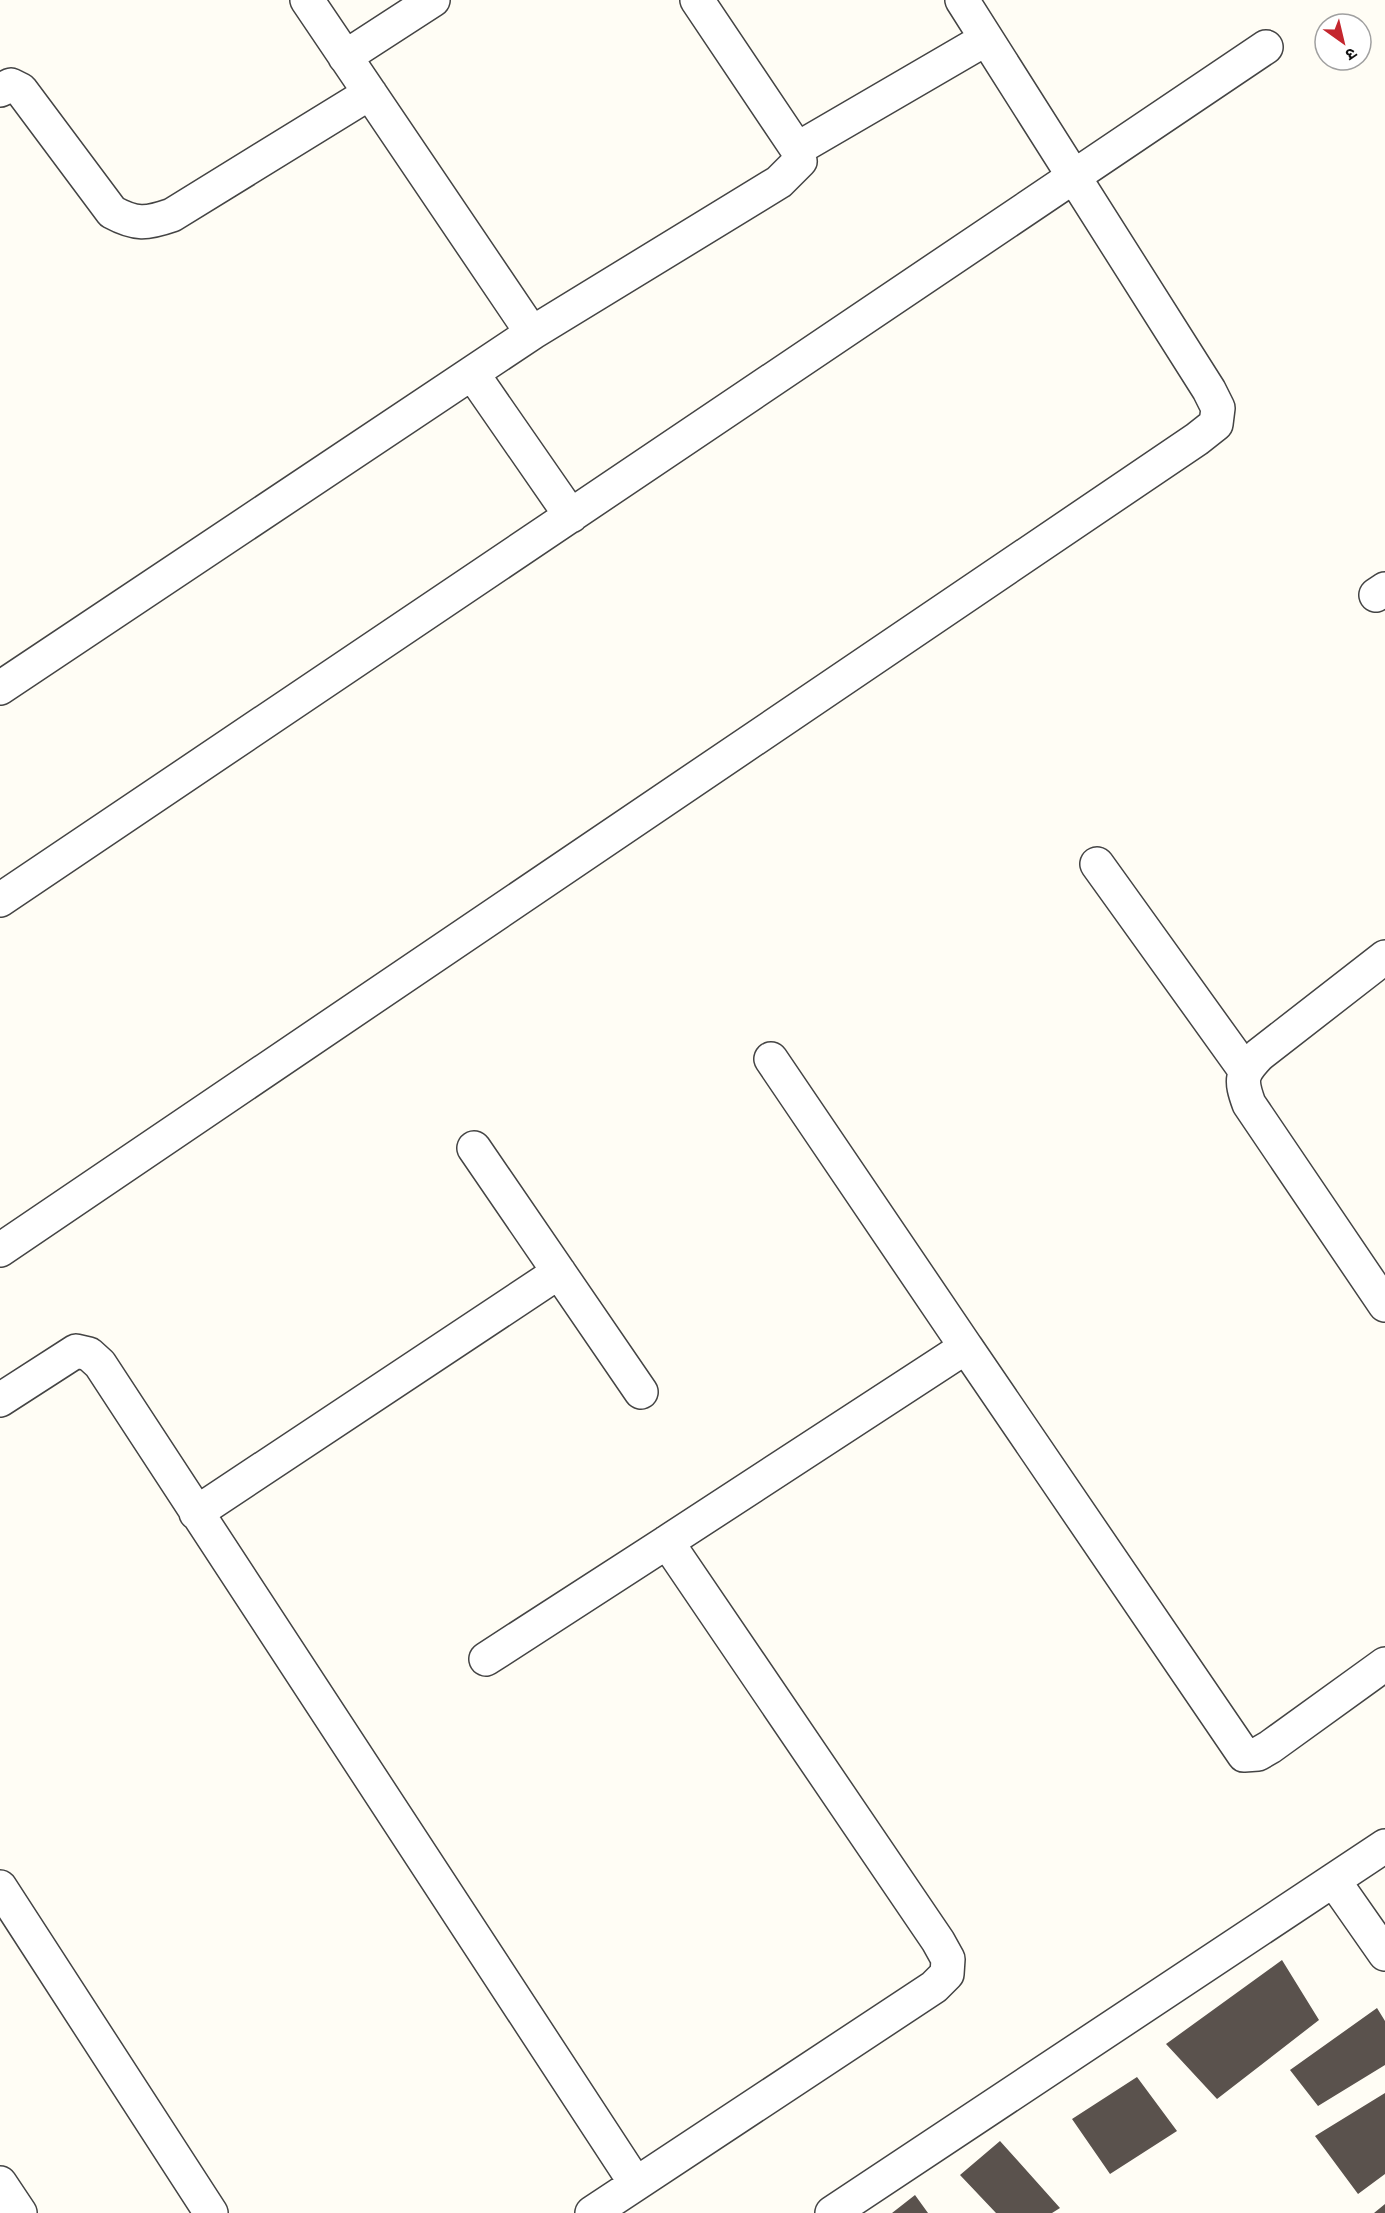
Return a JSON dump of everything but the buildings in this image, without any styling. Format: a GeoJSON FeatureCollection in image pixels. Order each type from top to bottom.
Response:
{"type":"FeatureCollection","features":[{"type":"Feature","properties":{"kind":"street"},"geometry":{"type":"LineString","coordinates":[[307,0],[532,333]]}},
{"type":"Feature","properties":{"kind":"street"},"geometry":{"type":"LineString","coordinates":[[345,57],[433,0]]}},
{"type":"Feature","properties":{"kind":"street"},"geometry":{"type":"LineString","coordinates":[[0,688],[532,333],[779,182],[800,161],[796,149],[697,0]]}},
{"type":"Feature","properties":{"kind":"street"},"geometry":{"type":"LineString","coordinates":[[0,1250],[1197,440],[1216,424],[1218,408],[1209,390],[1076,176],[962,0]]}},
{"type":"Feature","properties":{"kind":"street"},"geometry":{"type":"LineString","coordinates":[[796,149],[986,39]]}},
{"type":"Feature","properties":{"kind":"street"},"geometry":{"type":"LineString","coordinates":[[0,900],[1266,47]]}},
{"type":"Feature","properties":{"kind":"street"},"geometry":{"type":"LineString","coordinates":[[0,90],[11,85],[21,90],[112,212],[129,221],[151,222],[172,215],[370,93]]}},
{"type":"Feature","properties":{"kind":"street"},"geometry":{"type":"LineString","coordinates":[[472,373],[571,516]]}},
{"type":"Feature","properties":{"kind":"street"},"geometry":{"type":"LineString","coordinates":[[1097,864],[1245,1070]]}},
{"type":"Feature","properties":{"kind":"street"},"geometry":{"type":"LineString","coordinates":[[1385,957],[1259,1055],[1245,1070],[1242,1084],[1249,1104],[1385,1305]]}},
{"type":"Feature","properties":{"kind":"street"},"geometry":{"type":"LineString","coordinates":[[771,1059],[1244,1755],[1258,1754],[1270,1747],[1385,1664]]}},
{"type":"Feature","properties":{"kind":"street"},"geometry":{"type":"LineString","coordinates":[[474,1148],[641,1392]]}},
{"type":"Feature","properties":{"kind":"street"},"geometry":{"type":"LineString","coordinates":[[196,1513],[559,1272]]}},
{"type":"Feature","properties":{"kind":"street"},"geometry":{"type":"LineString","coordinates":[[486,1659],[966,1347]]}},
{"type":"Feature","properties":{"kind":"street"},"geometry":{"type":"LineString","coordinates":[[0,1400],[76,1351],[90,1354],[100,1364],[636,2184]]}},
{"type":"Feature","properties":{"kind":"street"},"geometry":{"type":"LineString","coordinates":[[592,2213],[934,1987],[947,1974],[948,1959],[667,1542]]}},
{"type":"Feature","properties":{"kind":"street"},"geometry":{"type":"LineString","coordinates":[[832,2213],[1385,1846]]}},
{"type":"Feature","properties":{"kind":"street"},"geometry":{"type":"LineString","coordinates":[[1335,1881],[1385,1954]]}},
{"type":"Feature","properties":{"kind":"street"},"geometry":{"type":"LineString","coordinates":[[3,1897],[211,2213]]}},
{"type":"Feature","properties":{"kind":"street"},"geometry":{"type":"LineString","coordinates":[[0,2183],[20,2213]]}}]}
